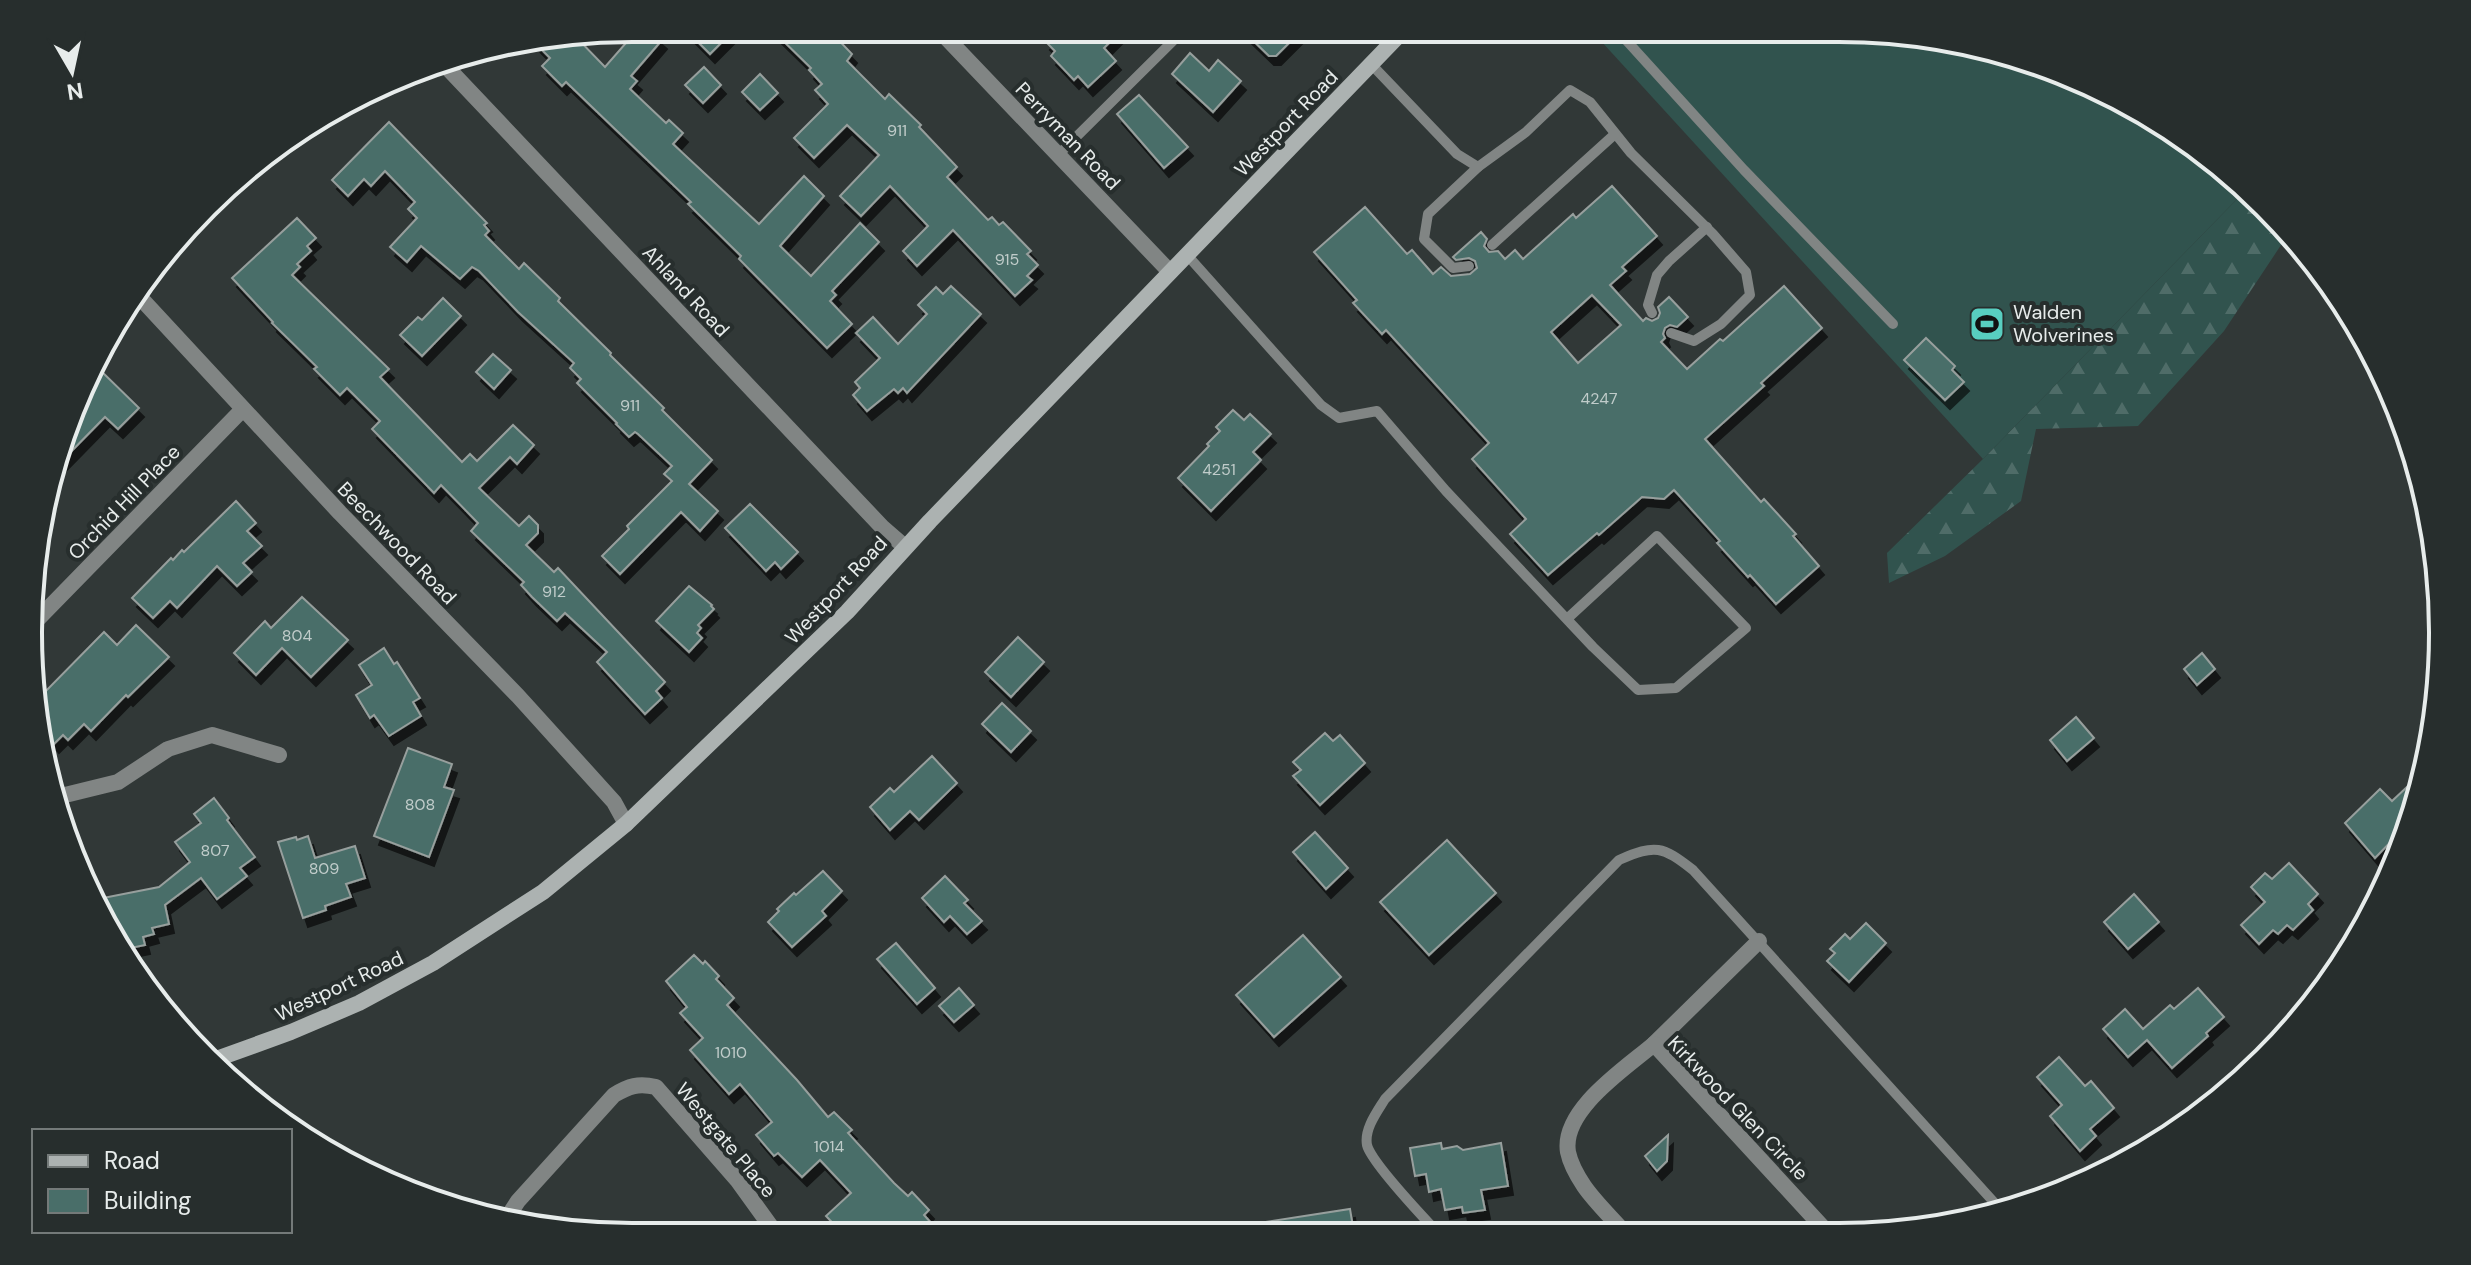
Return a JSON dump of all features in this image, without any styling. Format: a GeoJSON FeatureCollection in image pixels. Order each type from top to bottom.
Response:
{"type":"FeatureCollection","features":[{"type":"Feature","properties":{"kind":"main road","name":"Westport Road"},"geometry":{"type":"LineString","coordinates":[[226,1060],[345,1009],[433,963],[543,892],[626,824],[847,612],[905,547],[1392,42]]}},
{"type":"Feature","properties":{"kind":"street","name":"Perryman Road"},"geometry":{"type":"LineString","coordinates":[[950,42],[1170,272]]}},
{"type":"Feature","properties":{"kind":"street","name":"Ahland Road"},"geometry":{"type":"LineString","coordinates":[[450,71],[882,527],[905,547]]}},
{"type":"Feature","properties":{"kind":"street","name":"Beechwood Road"},"geometry":{"type":"LineString","coordinates":[[144,302],[340,513],[518,696],[614,802],[626,824]]}},
{"type":"Feature","properties":{"kind":"street","name":"Orchid Hill Place"},"geometry":{"type":"LineString","coordinates":[[42,614],[243,409]]}},
{"type":"Feature","properties":{"kind":"street"},"geometry":{"type":"LineString","coordinates":[[65,795],[118,782],[168,749],[212,735],[279,755]]}},
{"type":"Feature","properties":{"kind":"street"},"geometry":{"type":"LineString","coordinates":[[1654,1044],[1759,941]]}},
{"type":"Feature","properties":{"kind":"street","name":"Kirkwood Glen Circle"},"geometry":{"type":"LineString","coordinates":[[1616,1223],[1584,1186],[1568,1152],[1569,1134],[1592,1097],[1654,1044],[1819,1223]]}},
{"type":"Feature","properties":{"kind":"street","name":"Westgate Place"},"geometry":{"type":"LineString","coordinates":[[512,1211],[614,1095],[627,1087],[641,1084],[656,1087],[738,1181],[768,1223]]}},
{"type":"Feature","properties":{"kind":"lane"},"geometry":{"type":"LineString","coordinates":[[1058,155],[1172,42]]}},
{"type":"Feature","properties":{"kind":"lane"},"geometry":{"type":"LineString","coordinates":[[1628,42],[1744,170],[1893,324]]}},
{"type":"Feature","properties":{"kind":"lane"},"geometry":{"type":"LineString","coordinates":[[1371,64],[1457,154],[1478,167]]}},
{"type":"Feature","properties":{"kind":"lane"},"geometry":{"type":"LineString","coordinates":[[1469,266],[1453,268],[1424,239],[1428,214],[1478,167],[1526,132],[1570,90],[1590,102],[1631,153],[1707,227],[1746,272],[1750,295],[1721,324],[1694,341],[1671,333]]}},
{"type":"Feature","properties":{"kind":"lane"},"geometry":{"type":"LineString","coordinates":[[1492,245],[1615,134]]}},
{"type":"Feature","properties":{"kind":"lane"},"geometry":{"type":"LineString","coordinates":[[1652,313],[1648,305],[1657,275],[1707,227]]}},
{"type":"Feature","properties":{"kind":"lane"},"geometry":{"type":"LineString","coordinates":[[1187,255],[1321,405],[1339,418],[1377,411],[1446,491],[1593,647],[1638,690],[1676,688],[1746,628],[1657,536],[1568,618]]}},
{"type":"Feature","properties":{"kind":"lane"},"geometry":{"type":"LineString","coordinates":[[1429,1223],[1374,1159],[1367,1144],[1368,1129],[1385,1099],[1619,860],[1657,848],[1675,856],[1693,870],[1994,1202]]}},
{"type":"Feature","properties":{"kind":"green space","name":"Walden Wolverines"},"geometry":{"type":"Polygon","coordinates":[[[1602,42],[1877,43],[1954,53],[1991,62],[2064,87],[2134,121],[2198,164],[2238,198],[1983,459],[1602,42]]]}},
{"type":"Feature","properties":{"kind":"green space"},"geometry":{"type":"Polygon","coordinates":[[[2238,198],[2282,243],[2224,331],[2138,426],[2036,429],[2021,501],[1945,556],[1889,583],[1887,553],[2238,198]]]}},
{"type":"Feature","properties":{"kind":"building"},"geometry":{"type":"Polygon","coordinates":[[[627,42],[660,42],[631,76],[637,81],[630,89],[666,123],[669,120],[683,133],[673,144],[759,224],[804,176],[824,196],[780,246],[811,276],[860,223],[879,242],[832,291],[836,295],[830,301],[852,324],[827,348],[739,259],[741,256],[688,204],[691,202],[566,82],[562,86],[542,66],[550,58],[541,49],[583,44],[605,67],[627,42]]]}},
{"type":"Feature","properties":{"kind":"building"},"geometry":{"type":"Polygon","coordinates":[[[698,42],[722,42],[710,54],[698,42]]]}},
{"type":"Feature","properties":{"kind":"building"},"geometry":{"type":"Polygon","coordinates":[[[784,42],[840,42],[852,54],[847,61],[885,99],[889,94],[957,167],[947,177],[988,220],[992,217],[999,225],[1003,222],[1031,251],[1027,254],[1038,265],[1027,276],[1032,280],[1015,296],[953,230],[917,266],[903,251],[928,226],[890,186],[861,216],[840,196],[879,155],[847,125],[814,158],[794,138],[828,104],[815,90],[822,84],[809,70],[811,68],[784,42]]]}},
{"type":"Feature","properties":{"kind":"building"},"geometry":{"type":"Polygon","coordinates":[[[1046,42],[1110,42],[1104,48],[1116,61],[1088,87],[1078,76],[1074,80],[1051,56],[1055,51],[1046,42]]]}},
{"type":"Feature","properties":{"kind":"building"},"geometry":{"type":"Polygon","coordinates":[[[1254,42],[1290,42],[1276,56],[1269,56],[1254,42]]]}},
{"type":"Feature","properties":{"kind":"building"},"geometry":{"type":"Polygon","coordinates":[[[1190,53],[1209,71],[1218,60],[1241,81],[1213,112],[1172,74],[1190,53]]]}},
{"type":"Feature","properties":{"kind":"building"},"geometry":{"type":"Polygon","coordinates":[[[704,67],[721,85],[703,103],[685,85],[704,67]]]}},
{"type":"Feature","properties":{"kind":"building"},"geometry":{"type":"Polygon","coordinates":[[[760,74],[778,93],[760,110],[742,92],[760,74]]]}},
{"type":"Feature","properties":{"kind":"building"},"geometry":{"type":"Polygon","coordinates":[[[1139,95],[1188,147],[1164,168],[1117,114],[1139,95]]]}},
{"type":"Feature","properties":{"kind":"building"},"geometry":{"type":"Polygon","coordinates":[[[389,122],[487,223],[484,225],[489,231],[485,235],[519,269],[524,263],[560,298],[558,301],[712,460],[689,484],[718,511],[700,531],[681,512],[620,574],[602,556],[672,481],[664,474],[672,466],[638,434],[635,432],[629,437],[616,424],[577,383],[581,379],[570,368],[574,363],[479,271],[472,267],[460,279],[421,246],[407,262],[390,247],[417,218],[408,209],[415,202],[385,171],[371,186],[364,179],[348,196],[332,180],[389,122]]]}},
{"type":"Feature","properties":{"kind":"building"},"geometry":{"type":"Polygon","coordinates":[[[1612,186],[1657,236],[1622,267],[1626,271],[1610,285],[1643,321],[1658,318],[1658,307],[1669,297],[1688,317],[1677,327],[1670,325],[1665,328],[1665,338],[1661,342],[1687,369],[1784,286],[1822,328],[1705,439],[1761,502],[1764,499],[1796,534],[1793,536],[1819,566],[1776,604],[1717,543],[1720,541],[1674,490],[1664,499],[1642,497],[1548,575],[1510,534],[1526,519],[1472,459],[1489,443],[1386,330],[1382,334],[1353,303],[1357,300],[1314,252],[1365,207],[1407,254],[1412,250],[1433,274],[1441,267],[1451,276],[1470,274],[1477,268],[1475,261],[1469,258],[1456,260],[1453,257],[1481,232],[1487,239],[1484,246],[1489,252],[1498,251],[1505,259],[1515,250],[1523,259],[1573,214],[1576,218],[1612,186]],[[1592,295],[1551,332],[1578,363],[1621,325],[1592,295]]]}},
{"type":"Feature","properties":{"kind":"building"},"geometry":{"type":"Polygon","coordinates":[[[297,218],[316,238],[307,246],[311,251],[297,264],[300,267],[292,275],[389,369],[380,377],[462,462],[470,454],[477,461],[513,425],[534,445],[517,464],[510,457],[479,488],[519,526],[529,516],[538,525],[538,533],[526,545],[554,572],[558,568],[665,682],[656,691],[662,698],[645,714],[597,662],[607,652],[565,613],[557,621],[532,597],[521,585],[524,582],[471,531],[478,523],[441,485],[434,493],[372,429],[380,421],[347,388],[340,395],[232,278],[297,218]]]}},
{"type":"Feature","properties":{"kind":"building"},"geometry":{"type":"Polygon","coordinates":[[[951,286],[981,314],[907,393],[903,388],[898,393],[894,389],[867,411],[853,395],[860,388],[855,382],[880,358],[856,333],[873,317],[898,344],[927,314],[918,305],[936,287],[943,294],[951,286]]]}},
{"type":"Feature","properties":{"kind":"building"},"geometry":{"type":"Polygon","coordinates":[[[443,298],[461,316],[422,356],[400,335],[418,317],[422,320],[443,298]]]}},
{"type":"Feature","properties":{"kind":"building"},"geometry":{"type":"Polygon","coordinates":[[[1926,338],[1955,366],[1952,370],[1964,382],[1945,400],[1904,360],[1926,338]]]}},
{"type":"Feature","properties":{"kind":"building"},"geometry":{"type":"Polygon","coordinates":[[[493,354],[511,370],[494,389],[476,372],[493,354]]]}},
{"type":"Feature","properties":{"kind":"building"},"geometry":{"type":"Polygon","coordinates":[[[102,372],[139,408],[118,429],[105,417],[70,453],[102,372]]]}},
{"type":"Feature","properties":{"kind":"building"},"geometry":{"type":"Polygon","coordinates":[[[1233,410],[1244,420],[1250,414],[1271,434],[1253,452],[1261,460],[1211,511],[1178,478],[1209,446],[1207,444],[1220,431],[1216,427],[1233,410]]]}},
{"type":"Feature","properties":{"kind":"building"},"geometry":{"type":"Polygon","coordinates":[[[236,501],[256,523],[247,531],[262,546],[243,563],[252,572],[237,586],[217,566],[177,608],[170,601],[153,618],[132,598],[171,558],[173,560],[182,550],[184,552],[236,501]]]}},
{"type":"Feature","properties":{"kind":"building"},"geometry":{"type":"Polygon","coordinates":[[[750,504],[798,552],[781,569],[775,562],[766,571],[725,528],[750,504]]]}},
{"type":"Feature","properties":{"kind":"building"},"geometry":{"type":"Polygon","coordinates":[[[689,586],[714,609],[698,625],[701,628],[697,633],[702,638],[689,652],[656,621],[689,586]]]}},
{"type":"Feature","properties":{"kind":"building"},"geometry":{"type":"Polygon","coordinates":[[[302,597],[348,640],[311,677],[282,648],[256,675],[234,653],[265,621],[271,628],[302,597]]]}},
{"type":"Feature","properties":{"kind":"building"},"geometry":{"type":"Polygon","coordinates":[[[136,625],[169,657],[91,731],[84,724],[68,740],[63,735],[54,744],[45,692],[104,632],[117,645],[136,625]]]}},
{"type":"Feature","properties":{"kind":"building"},"geometry":{"type":"Polygon","coordinates":[[[1018,637],[1044,662],[1011,697],[985,672],[1018,637]]]}},
{"type":"Feature","properties":{"kind":"building"},"geometry":{"type":"Polygon","coordinates":[[[384,648],[420,698],[413,702],[421,716],[389,736],[374,715],[370,718],[356,695],[372,685],[359,665],[384,648]]]}},
{"type":"Feature","properties":{"kind":"building"},"geometry":{"type":"Polygon","coordinates":[[[2202,653],[2215,669],[2197,685],[2184,669],[2202,653]]]}},
{"type":"Feature","properties":{"kind":"building"},"geometry":{"type":"Polygon","coordinates":[[[1002,703],[1031,731],[1011,752],[982,724],[1002,703]]]}},
{"type":"Feature","properties":{"kind":"building"},"geometry":{"type":"Polygon","coordinates":[[[2076,717],[2094,738],[2067,761],[2050,740],[2076,717]]]}},
{"type":"Feature","properties":{"kind":"building"},"geometry":{"type":"Polygon","coordinates":[[[1325,733],[1333,741],[1340,735],[1365,763],[1320,805],[1293,776],[1301,770],[1293,762],[1325,733]]]}},
{"type":"Feature","properties":{"kind":"building"},"geometry":{"type":"Polygon","coordinates":[[[408,748],[452,764],[444,787],[454,790],[429,857],[374,836],[408,748]]]}},
{"type":"Feature","properties":{"kind":"building"},"geometry":{"type":"Polygon","coordinates":[[[932,756],[957,783],[919,820],[910,811],[890,830],[870,807],[890,788],[894,792],[932,756]]]}},
{"type":"Feature","properties":{"kind":"building"},"geometry":{"type":"Polygon","coordinates":[[[2409,785],[2390,843],[2375,858],[2345,823],[2380,789],[2392,801],[2409,785]]]}},
{"type":"Feature","properties":{"kind":"building"},"geometry":{"type":"Polygon","coordinates":[[[214,798],[255,857],[240,868],[247,876],[217,899],[201,878],[165,905],[169,924],[152,928],[154,934],[143,937],[145,945],[133,947],[105,898],[159,887],[190,862],[175,842],[201,823],[194,814],[214,798]]]}},
{"type":"Feature","properties":{"kind":"building"},"geometry":{"type":"Polygon","coordinates":[[[1315,832],[1348,868],[1326,889],[1293,852],[1315,832]]]}},
{"type":"Feature","properties":{"kind":"building"},"geometry":{"type":"Polygon","coordinates":[[[308,836],[315,858],[355,846],[365,878],[346,884],[351,897],[303,918],[278,842],[308,836]]]}},
{"type":"Feature","properties":{"kind":"building"},"geometry":{"type":"Polygon","coordinates":[[[1447,840],[1496,893],[1429,955],[1380,902],[1447,840]]]}},
{"type":"Feature","properties":{"kind":"building"},"geometry":{"type":"Polygon","coordinates":[[[2289,863],[2318,894],[2308,904],[2313,910],[2293,930],[2287,925],[2278,934],[2273,930],[2259,944],[2241,925],[2265,902],[2251,887],[2265,873],[2272,879],[2289,863]]]}},
{"type":"Feature","properties":{"kind":"building"},"geometry":{"type":"Polygon","coordinates":[[[823,871],[842,891],[822,911],[826,916],[792,947],[768,922],[794,893],[796,895],[823,871]]]}},
{"type":"Feature","properties":{"kind":"building"},"geometry":{"type":"Polygon","coordinates":[[[945,876],[968,900],[964,903],[982,921],[967,934],[950,916],[944,922],[922,898],[945,876]]]}},
{"type":"Feature","properties":{"kind":"building"},"geometry":{"type":"Polygon","coordinates":[[[2134,894],[2159,922],[2128,949],[2104,922],[2134,894]]]}},
{"type":"Feature","properties":{"kind":"building"},"geometry":{"type":"Polygon","coordinates":[[[1866,923],[1886,943],[1849,982],[1827,961],[1835,953],[1830,949],[1845,934],[1850,939],[1866,923]]]}},
{"type":"Feature","properties":{"kind":"building"},"geometry":{"type":"Polygon","coordinates":[[[1303,935],[1341,977],[1274,1037],[1236,995],[1303,935]]]}},
{"type":"Feature","properties":{"kind":"building"},"geometry":{"type":"Polygon","coordinates":[[[896,943],[935,988],[917,1004],[877,959],[896,943]]]}},
{"type":"Feature","properties":{"kind":"building"},"geometry":{"type":"Polygon","coordinates":[[[694,955],[703,964],[705,961],[719,976],[716,979],[734,998],[727,1005],[828,1117],[834,1112],[852,1130],[848,1133],[894,1183],[908,1196],[912,1192],[929,1210],[924,1215],[931,1223],[833,1223],[826,1216],[851,1193],[820,1160],[802,1177],[778,1153],[774,1156],[756,1135],[772,1122],[740,1084],[729,1094],[690,1050],[703,1038],[680,1013],[687,1007],[666,981],[694,955]]]}},
{"type":"Feature","properties":{"kind":"building"},"geometry":{"type":"Polygon","coordinates":[[[959,988],[974,1005],[954,1022],[939,1006],[959,988]]]}},
{"type":"Feature","properties":{"kind":"building"},"geometry":{"type":"Polygon","coordinates":[[[2198,988],[2224,1017],[2172,1068],[2147,1040],[2128,1057],[2103,1029],[2125,1009],[2143,1029],[2170,1005],[2174,1009],[2198,988]]]}},
{"type":"Feature","properties":{"kind":"building"},"geometry":{"type":"Polygon","coordinates":[[[2059,1057],[2085,1086],[2091,1081],[2114,1108],[2090,1129],[2096,1136],[2080,1151],[2050,1116],[2062,1105],[2037,1077],[2059,1057]]]}},
{"type":"Feature","properties":{"kind":"building"},"geometry":{"type":"Polygon","coordinates":[[[1668,1135],[1667,1161],[1657,1171],[1645,1156],[1668,1135]]]}},
{"type":"Feature","properties":{"kind":"building"},"geometry":{"type":"Polygon","coordinates":[[[1441,1143],[1442,1149],[1457,1146],[1463,1150],[1501,1143],[1508,1186],[1481,1190],[1485,1210],[1463,1213],[1462,1207],[1445,1210],[1441,1189],[1429,1192],[1426,1174],[1415,1176],[1410,1148],[1441,1143]]]}},
{"type":"Feature","properties":{"kind":"building"},"geometry":{"type":"Polygon","coordinates":[[[1350,1209],[1352,1223],[1265,1223],[1350,1209]]]}},
{"type":"Feature","properties":{"kind":"place","name":"Walden Wolverines"},"geometry":{"type":"Point","coordinates":[1987,324]}}]}
